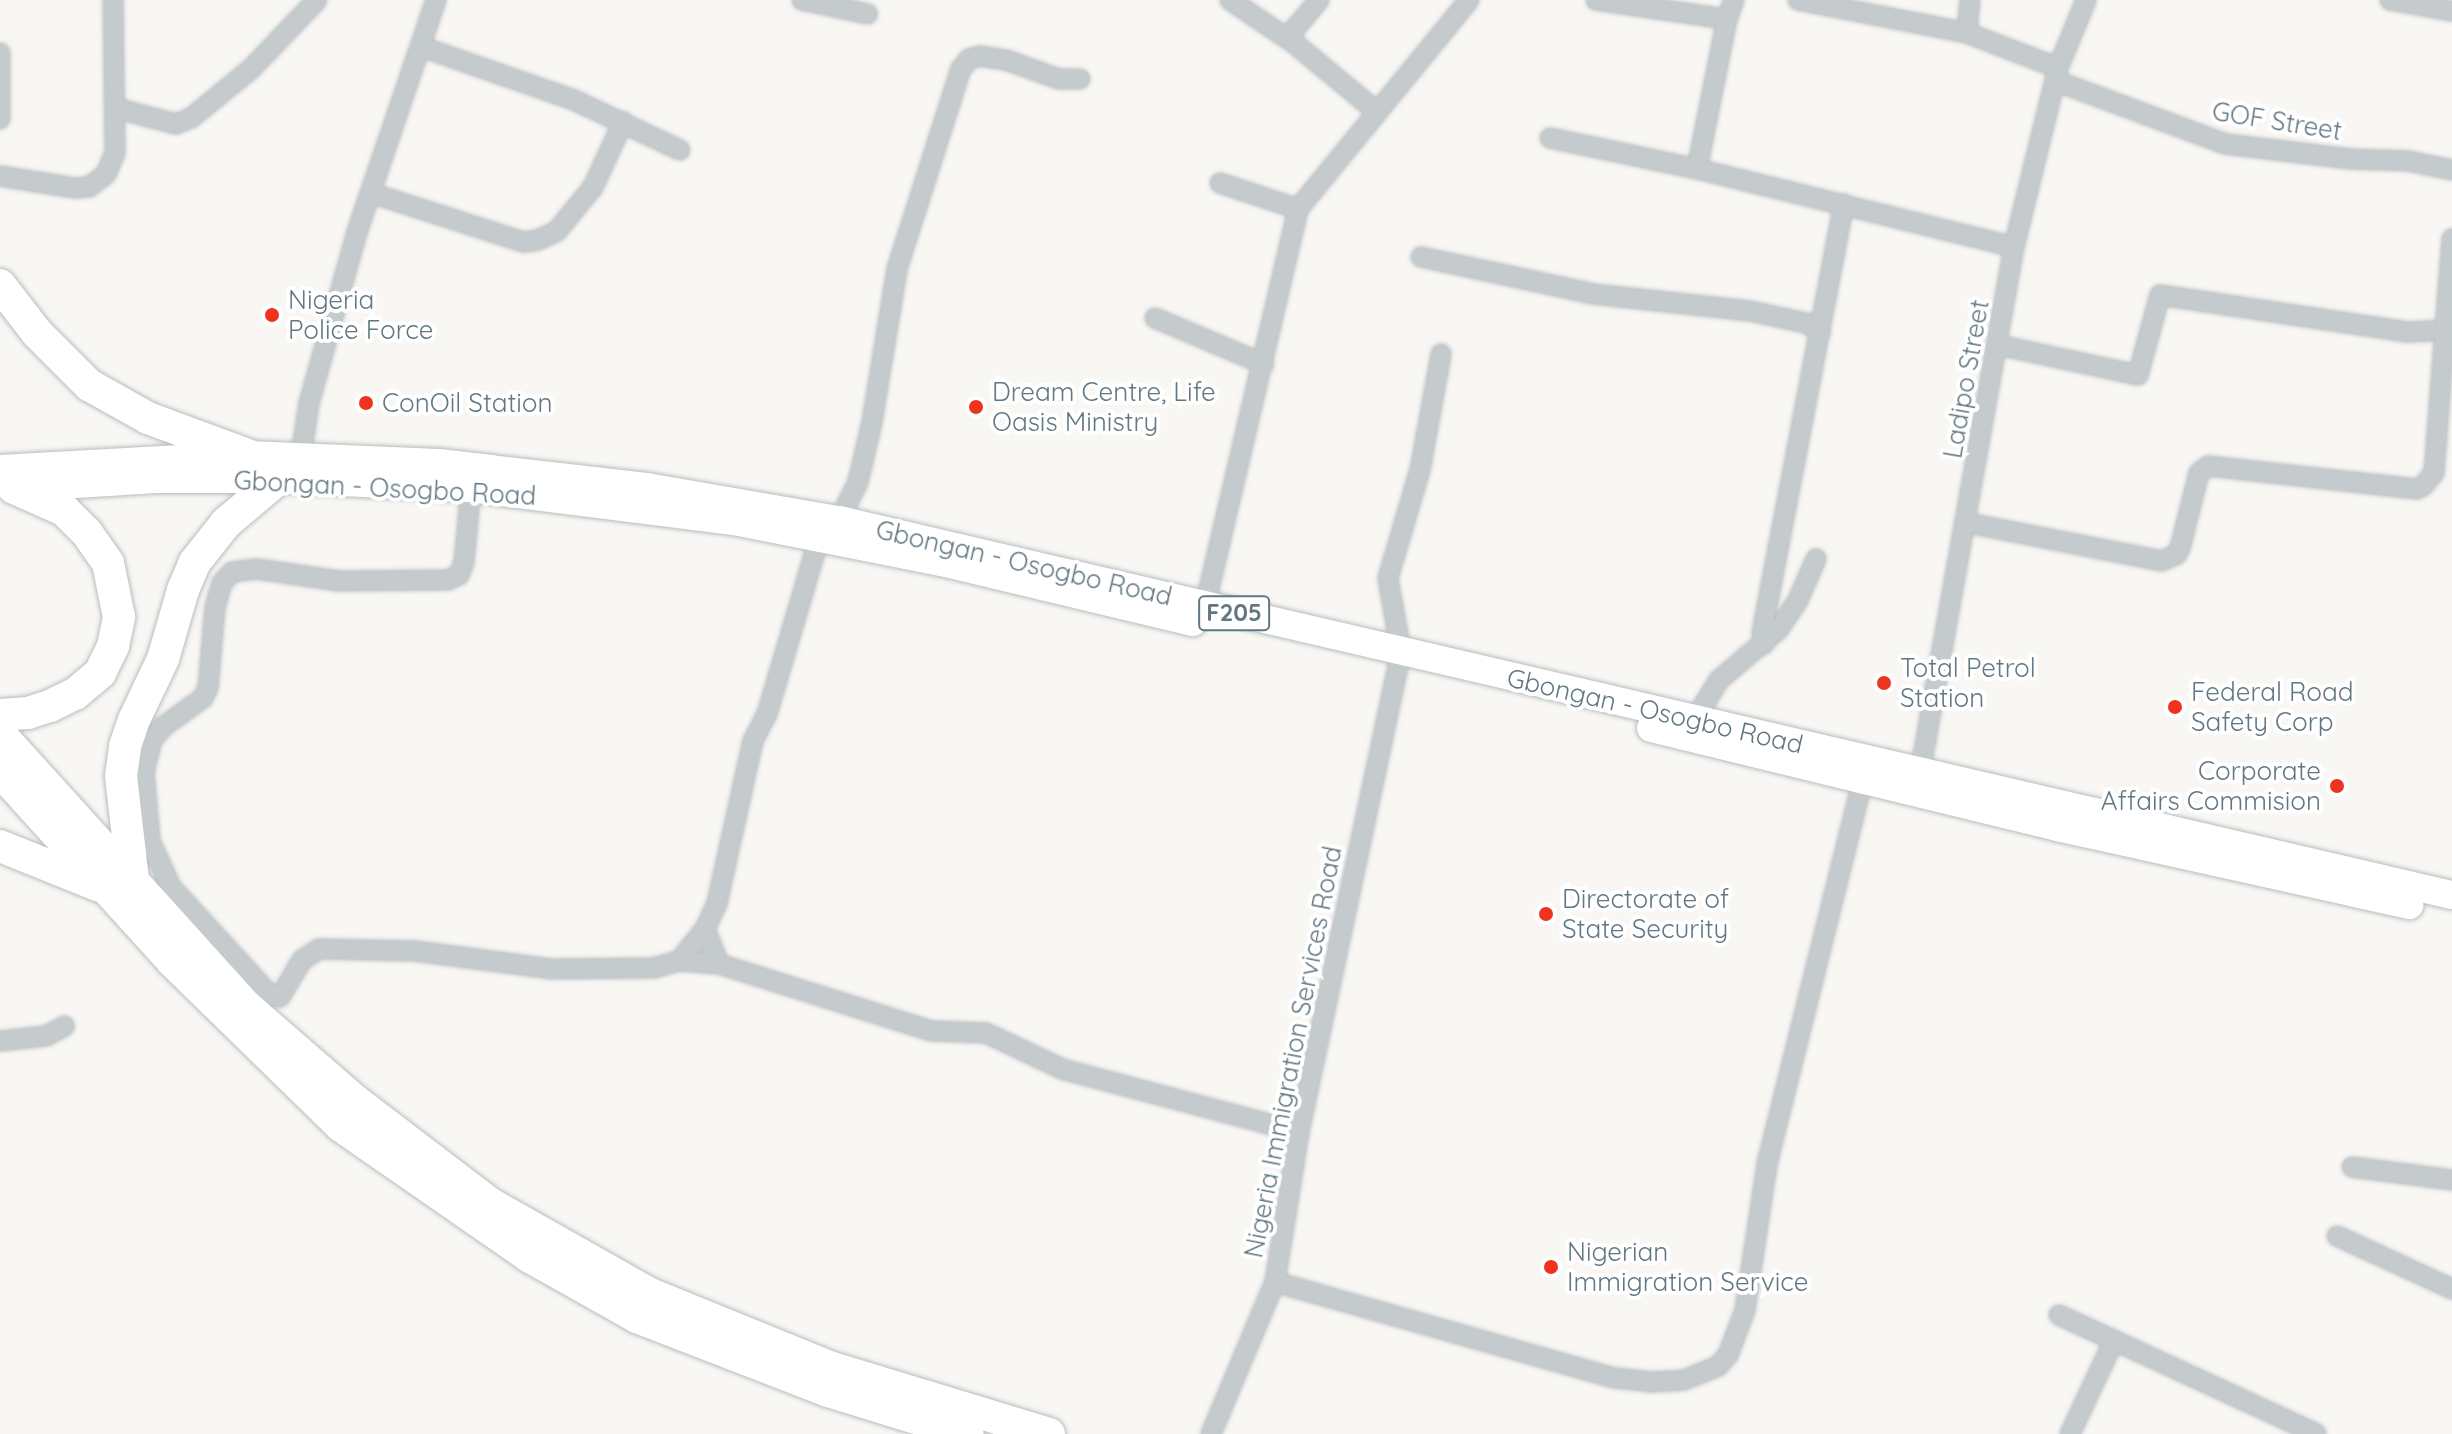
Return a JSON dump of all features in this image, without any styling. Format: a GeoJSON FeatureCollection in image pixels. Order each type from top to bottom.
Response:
{"type":"FeatureCollection","features":[{"type":"Feature","properties":{"kind":"highway"},"geometry":{"type":"LineString","coordinates":[[0,285],[37,333],[89,385],[148,418],[248,455]]}},
{"type":"Feature","properties":{"kind":"highway"},"geometry":{"type":"LineString","coordinates":[[119,884],[121,776],[125,746],[163,659],[183,590],[195,562],[226,523],[289,468]]}},
{"type":"Feature","properties":{"kind":"highway"},"geometry":{"type":"LineString","coordinates":[[0,715],[28,713],[50,706],[100,673],[113,646],[119,617],[108,563],[86,532],[64,510],[5,482]]}},
{"type":"Feature","properties":{"kind":"highway"},"geometry":{"type":"LineString","coordinates":[[0,734],[119,884],[172,961],[341,1126],[530,1257],[637,1317],[828,1391],[968,1434]]}},
{"type":"Feature","properties":{"kind":"highway"},"geometry":{"type":"LineString","coordinates":[[0,771],[246,1006],[354,1100],[489,1203],[662,1299],[829,1367],[1049,1434]]}},
{"type":"Feature","properties":{"kind":"highway"},"geometry":{"type":"LineString","coordinates":[[0,846],[119,884]]}},
{"type":"Feature","properties":{"kind":"main road","name":"Gbongan - Osogbo Road"},"geometry":{"type":"LineString","coordinates":[[5,482],[248,455],[289,468],[829,529],[941,562],[1399,661],[1695,719],[2452,895]]}},
{"type":"Feature","properties":{"kind":"main road","name":"Gbongan - Osogbo Road"},"geometry":{"type":"LineString","coordinates":[[5,482],[156,479],[289,468],[454,465],[647,487],[829,529],[1205,606],[1399,661],[1863,780],[2057,827],[2452,914]]}},
{"type":"Feature","properties":{"kind":"street"},"geometry":{"type":"LineString","coordinates":[[0,176],[75,188],[99,182],[115,153],[113,0]]}},
{"type":"Feature","properties":{"kind":"street"},"geometry":{"type":"LineString","coordinates":[[115,108],[176,124],[191,118],[251,69],[317,0]]}},
{"type":"Feature","properties":{"kind":"street"},"geometry":{"type":"LineString","coordinates":[[289,468],[371,193],[436,0]]}},
{"type":"Feature","properties":{"kind":"street"},"geometry":{"type":"LineString","coordinates":[[802,0],[868,14]]}},
{"type":"Feature","properties":{"kind":"street"},"geometry":{"type":"LineString","coordinates":[[1230,0],[1294,43],[1377,112]]}},
{"type":"Feature","properties":{"kind":"street"},"geometry":{"type":"LineString","coordinates":[[1294,43],[1292,32],[1319,0]]}},
{"type":"Feature","properties":{"kind":"street"},"geometry":{"type":"LineString","coordinates":[[1205,606],[1230,515],[1245,430],[1264,364],[1298,209],[1469,0]]}},
{"type":"Feature","properties":{"kind":"street"},"geometry":{"type":"LineString","coordinates":[[1596,0],[1727,19]]}},
{"type":"Feature","properties":{"kind":"street"},"geometry":{"type":"LineString","coordinates":[[1697,169],[1727,19],[1734,0]]}},
{"type":"Feature","properties":{"kind":"street","name":"GOF Street"},"geometry":{"type":"LineString","coordinates":[[1798,0],[1967,33],[2057,75],[2225,144],[2351,159],[2408,161],[2452,170]]}},
{"type":"Feature","properties":{"kind":"street"},"geometry":{"type":"LineString","coordinates":[[1967,33],[1970,0]]}},
{"type":"Feature","properties":{"kind":"street","name":"Ladipo Street"},"geometry":{"type":"LineString","coordinates":[[1920,773],[1968,523],[2014,247],[2057,75],[2086,0]]}},
{"type":"Feature","properties":{"kind":"street"},"geometry":{"type":"LineString","coordinates":[[2390,0],[2452,11]]}},
{"type":"Feature","properties":{"kind":"street"},"geometry":{"type":"LineString","coordinates":[[422,47],[535,85],[680,150]]}},
{"type":"Feature","properties":{"kind":"street"},"geometry":{"type":"LineString","coordinates":[[0,53],[0,119]]}},
{"type":"Feature","properties":{"kind":"street"},"geometry":{"type":"LineString","coordinates":[[679,961],[705,929],[717,903],[753,741],[767,714],[829,529],[861,467],[897,269],[961,69],[969,59],[980,56],[1006,60],[1059,79],[1080,79]]}},
{"type":"Feature","properties":{"kind":"street"},"geometry":{"type":"LineString","coordinates":[[371,193],[524,242],[538,240],[557,231],[593,187],[623,122]]}},
{"type":"Feature","properties":{"kind":"street"},"geometry":{"type":"LineString","coordinates":[[1550,138],[1697,169],[2014,247]]}},
{"type":"Feature","properties":{"kind":"street"},"geometry":{"type":"LineString","coordinates":[[1220,183],[1298,209]]}},
{"type":"Feature","properties":{"kind":"street"},"geometry":{"type":"LineString","coordinates":[[1764,644],[1762,633],[1844,204]]}},
{"type":"Feature","properties":{"kind":"street"},"geometry":{"type":"LineString","coordinates":[[1968,523],[2161,561],[2176,555],[2180,548],[2199,473],[2208,466],[2417,489],[2434,473],[2452,239]]}},
{"type":"Feature","properties":{"kind":"street"},"geometry":{"type":"LineString","coordinates":[[1421,257],[1593,294],[1750,311],[1806,323],[1821,332]]}},
{"type":"Feature","properties":{"kind":"street"},"geometry":{"type":"LineString","coordinates":[[1998,345],[2138,375],[2160,295],[2409,332],[2443,330]]}},
{"type":"Feature","properties":{"kind":"street"},"geometry":{"type":"LineString","coordinates":[[1155,318],[1264,364]]}},
{"type":"Feature","properties":{"kind":"street"},"geometry":{"type":"LineString","coordinates":[[1399,661],[1388,578],[1420,470],[1441,354]]}},
{"type":"Feature","properties":{"kind":"street"},"geometry":{"type":"LineString","coordinates":[[471,488],[464,562],[459,575],[448,580],[339,581],[257,569],[232,572],[222,583],[215,607],[208,688],[203,698],[164,726],[152,740],[144,771],[150,841],[171,887],[270,995],[280,997],[302,960],[319,949],[415,951],[551,969],[654,968],[679,961],[719,964],[932,1031],[960,1029],[986,1033],[1062,1069],[1299,1132]]}},
{"type":"Feature","properties":{"kind":"street"},"geometry":{"type":"LineString","coordinates":[[1695,719],[1719,680],[1764,644],[1798,600],[1816,559]]}},
{"type":"Feature","properties":{"kind":"street","name":"Nigeria Immigration Services Road"},"geometry":{"type":"LineString","coordinates":[[1211,1434],[1275,1282],[1299,1132],[1399,661]]}},
{"type":"Feature","properties":{"kind":"street"},"geometry":{"type":"LineString","coordinates":[[1275,1282],[1615,1378],[1651,1382],[1684,1380],[1718,1366],[1728,1355],[1745,1310],[1767,1164],[1863,780]]}},
{"type":"Feature","properties":{"kind":"street"},"geometry":{"type":"LineString","coordinates":[[705,929],[719,964]]}},
{"type":"Feature","properties":{"kind":"street"},"geometry":{"type":"LineString","coordinates":[[0,1041],[46,1036],[65,1026]]}},
{"type":"Feature","properties":{"kind":"street"},"geometry":{"type":"LineString","coordinates":[[2352,1167],[2452,1180]]}},
{"type":"Feature","properties":{"kind":"street"},"geometry":{"type":"LineString","coordinates":[[2337,1236],[2452,1289]]}},
{"type":"Feature","properties":{"kind":"street"},"geometry":{"type":"LineString","coordinates":[[2059,1315],[2294,1429],[2316,1434]]}},
{"type":"Feature","properties":{"kind":"street"},"geometry":{"type":"LineString","coordinates":[[2070,1434],[2114,1340]]}},
{"type":"Feature","properties":{"kind":"place","name":"Nigeria Police Force"},"geometry":{"type":"Point","coordinates":[272,315]}},
{"type":"Feature","properties":{"kind":"place","name":"ConOil Station"},"geometry":{"type":"Point","coordinates":[366,403]}},
{"type":"Feature","properties":{"kind":"place","name":"Dream Centre, Life Oasis Ministry"},"geometry":{"type":"Point","coordinates":[976,407]}},
{"type":"Feature","properties":{"kind":"place","name":"Total Petrol Station"},"geometry":{"type":"Point","coordinates":[1884,683]}},
{"type":"Feature","properties":{"kind":"place","name":"Federal Road Safety Corp"},"geometry":{"type":"Point","coordinates":[2175,707]}},
{"type":"Feature","properties":{"kind":"place","name":"Corporate Affairs Commision"},"geometry":{"type":"Point","coordinates":[2337,786]}},
{"type":"Feature","properties":{"kind":"place","name":"Directorate of State Security"},"geometry":{"type":"Point","coordinates":[1546,914]}},
{"type":"Feature","properties":{"kind":"place","name":"Nigerian Immigration Service"},"geometry":{"type":"Point","coordinates":[1551,1267]}}]}
